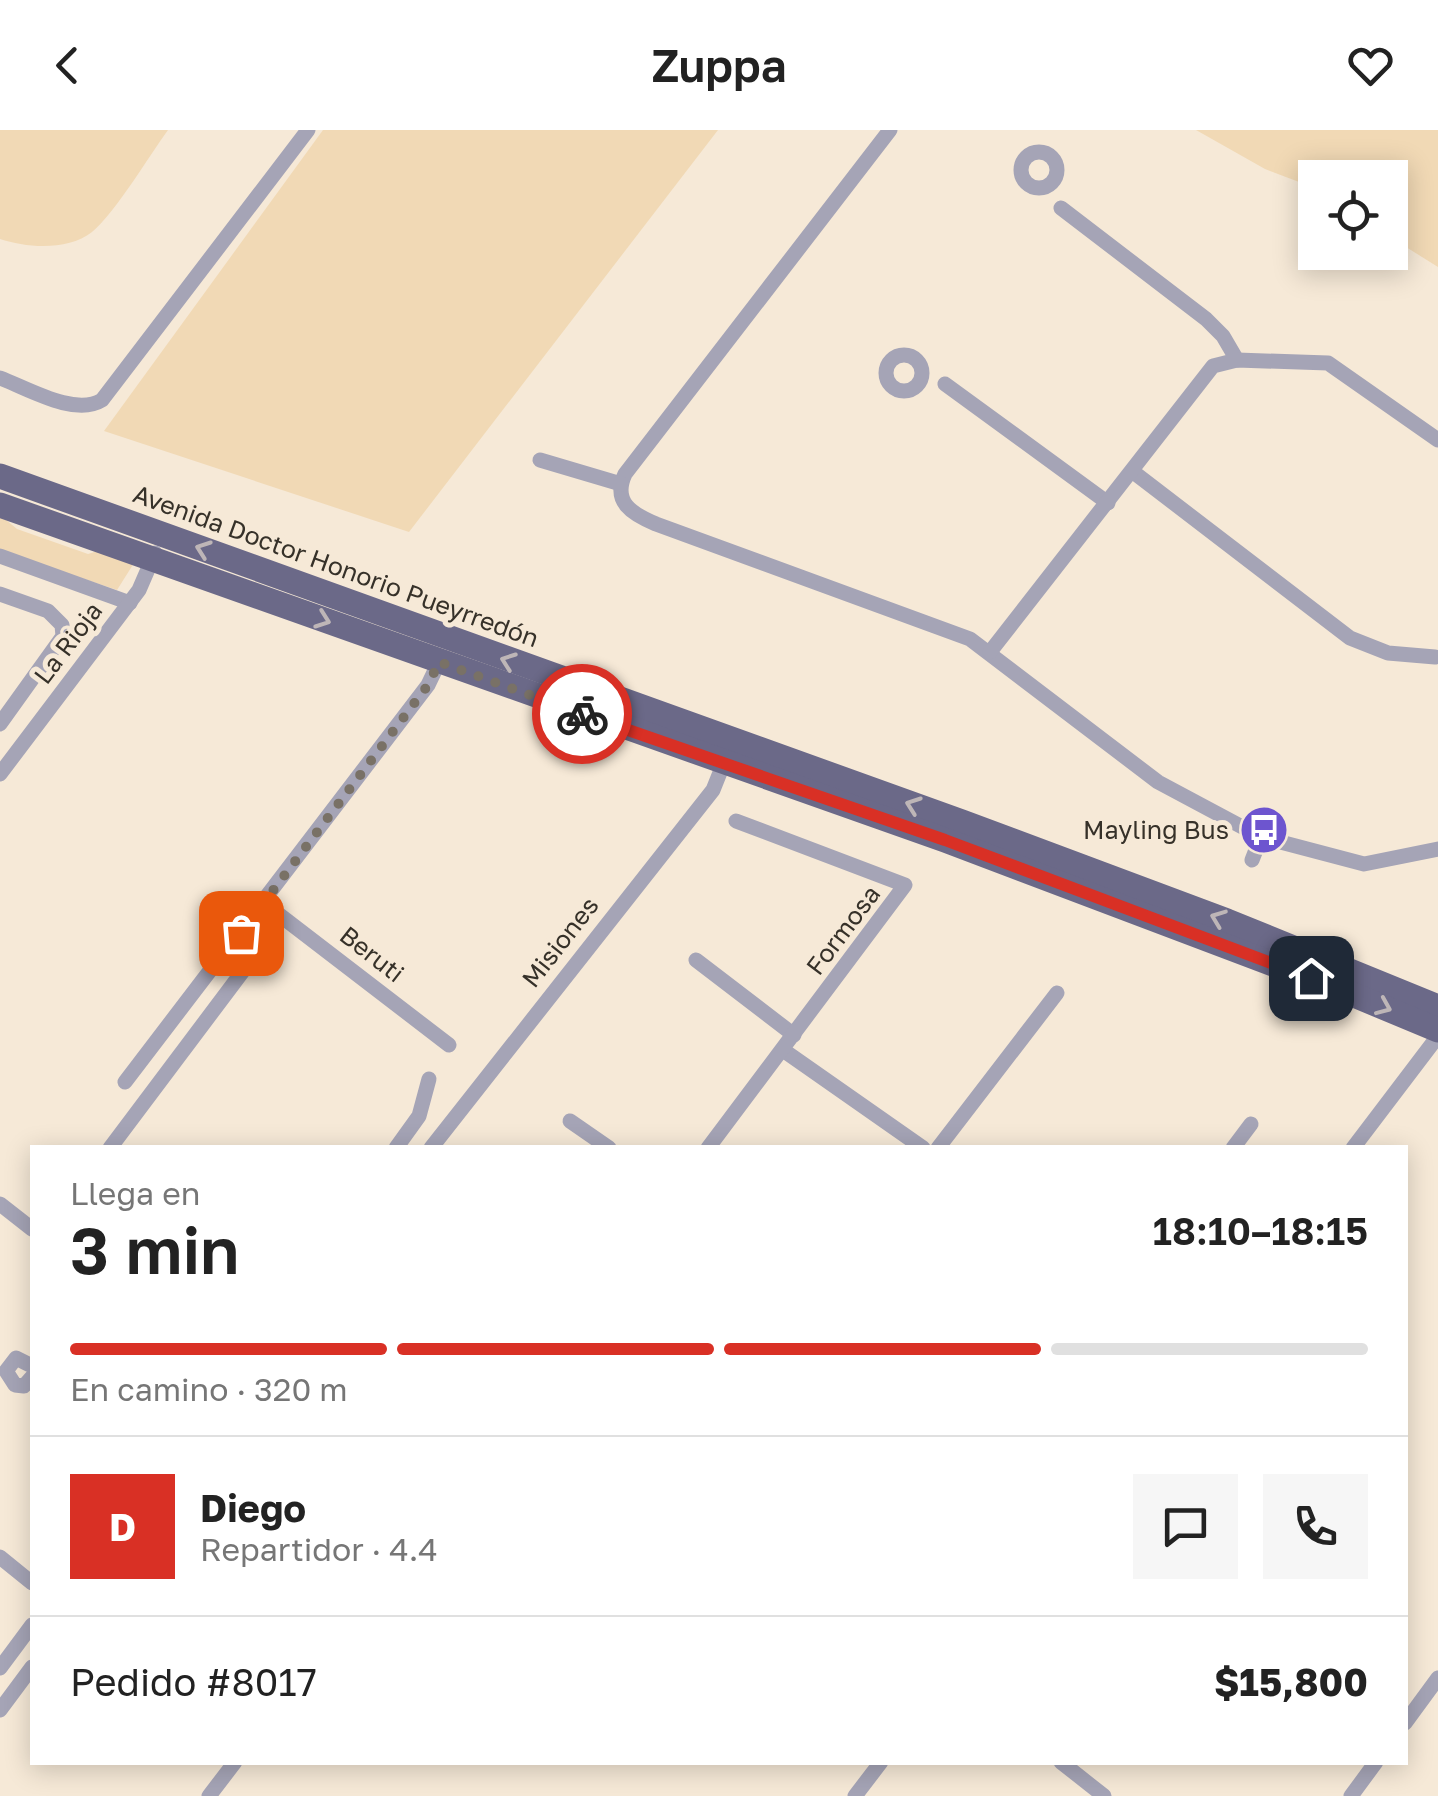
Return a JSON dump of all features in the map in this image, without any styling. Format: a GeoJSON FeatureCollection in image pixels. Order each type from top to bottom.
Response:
{"type":"FeatureCollection","features":[{"type":"Feature","properties":{"kind":"main road","name":"Avenida Doctor Honorio Pueyrredón"},"geometry":{"type":"LineString","coordinates":[[0,476],[980,828],[1260,934],[1438,1007]]}},
{"type":"Feature","properties":{"kind":"main road"},"geometry":{"type":"LineString","coordinates":[[0,505],[981,854],[1438,1033]]}},
{"type":"Feature","properties":{"kind":"street"},"geometry":{"type":"LineString","coordinates":[[0,378],[74,405],[88,406],[102,400],[308,130]]}},
{"type":"Feature","properties":{"kind":"street"},"geometry":{"type":"LineString","coordinates":[[890,130],[620,484],[624,504],[644,519],[950,629],[990,652],[1158,782],[1262,837],[1364,864],[1438,849]]}},
{"type":"Feature","properties":{"kind":"street"},"geometry":{"type":"LineString","coordinates":[[1061,208],[1054,182],[1058,170],[1054,159],[1044,152],[1032,154],[1023,162],[1021,174],[1032,188],[1206,319],[1223,336],[1237,360]]}},
{"type":"Feature","properties":{"kind":"street"},"geometry":{"type":"LineString","coordinates":[[1032,188],[1044,188],[1054,182]]}},
{"type":"Feature","properties":{"kind":"street"},"geometry":{"type":"LineString","coordinates":[[946,384],[919,384],[909,391],[897,390],[888,382],[886,370],[896,356],[908,354],[1108,504]]}},
{"type":"Feature","properties":{"kind":"street"},"geometry":{"type":"LineString","coordinates":[[990,652],[1108,504],[1205,372],[1237,360],[1328,363],[1438,440]]}},
{"type":"Feature","properties":{"kind":"street"},"geometry":{"type":"LineString","coordinates":[[918,361],[922,372],[919,384]]}},
{"type":"Feature","properties":{"kind":"street"},"geometry":{"type":"LineString","coordinates":[[540,460],[620,484]]}},
{"type":"Feature","properties":{"kind":"street"},"geometry":{"type":"LineString","coordinates":[[1132,472],[1350,638],[1388,653],[1437,656]]}},
{"type":"Feature","properties":{"kind":"street","name":"La Rioja"},"geometry":{"type":"LineString","coordinates":[[0,774],[130,603],[163,534]]}},
{"type":"Feature","properties":{"kind":"street"},"geometry":{"type":"LineString","coordinates":[[0,556],[130,603]]}},
{"type":"Feature","properties":{"kind":"street"},"geometry":{"type":"LineString","coordinates":[[0,594],[48,611],[62,625],[63,636],[0,724]]}},
{"type":"Feature","properties":{"kind":"street"},"geometry":{"type":"LineString","coordinates":[[125,1082],[428,685],[439,662]]}},
{"type":"Feature","properties":{"kind":"street","name":"Misiones"},"geometry":{"type":"LineString","coordinates":[[432,1145],[713,790],[723,765]]}},
{"type":"Feature","properties":{"kind":"street","name":"Formosa"},"geometry":{"type":"LineString","coordinates":[[710,1145],[905,885],[736,821]]}},
{"type":"Feature","properties":{"kind":"street"},"geometry":{"type":"LineString","coordinates":[[1252,860],[1262,837]]}},
{"type":"Feature","properties":{"kind":"street","name":"Beruti"},"geometry":{"type":"LineString","coordinates":[[264,903],[449,1045]]}},
{"type":"Feature","properties":{"kind":"street"},"geometry":{"type":"LineString","coordinates":[[112,1145],[252,959]]}},
{"type":"Feature","properties":{"kind":"street"},"geometry":{"type":"LineString","coordinates":[[696,960],[794,1036]]}},
{"type":"Feature","properties":{"kind":"street"},"geometry":{"type":"LineString","coordinates":[[940,1145],[1057,993]]}},
{"type":"Feature","properties":{"kind":"street"},"geometry":{"type":"LineString","coordinates":[[1355,1145],[1438,1033]]}},
{"type":"Feature","properties":{"kind":"street"},"geometry":{"type":"LineString","coordinates":[[783,1050],[918,1145]]}},
{"type":"Feature","properties":{"kind":"street"},"geometry":{"type":"LineString","coordinates":[[398,1145],[419,1116],[430,1079]]}},
{"type":"Feature","properties":{"kind":"street"},"geometry":{"type":"LineString","coordinates":[[570,1121],[605,1145]]}},
{"type":"Feature","properties":{"kind":"street"},"geometry":{"type":"LineString","coordinates":[[1235,1145],[1251,1124]]}},
{"type":"Feature","properties":{"kind":"street"},"geometry":{"type":"LineString","coordinates":[[0,1204],[30,1227]]}},
{"type":"Feature","properties":{"kind":"street"},"geometry":{"type":"LineString","coordinates":[[0,1557],[30,1580]]}},
{"type":"Feature","properties":{"kind":"street"},"geometry":{"type":"LineString","coordinates":[[0,1668],[30,1628]]}},
{"type":"Feature","properties":{"kind":"street"},"geometry":{"type":"LineString","coordinates":[[0,1710],[30,1671]]}},
{"type":"Feature","properties":{"kind":"street"},"geometry":{"type":"LineString","coordinates":[[1408,1719],[1438,1678]]}},
{"type":"Feature","properties":{"kind":"street"},"geometry":{"type":"LineString","coordinates":[[209,1796],[233,1765]]}},
{"type":"Feature","properties":{"kind":"street"},"geometry":{"type":"LineString","coordinates":[[855,1796],[879,1765]]}},
{"type":"Feature","properties":{"kind":"street"},"geometry":{"type":"LineString","coordinates":[[1065,1765],[1104,1796]]}},
{"type":"Feature","properties":{"kind":"street"},"geometry":{"type":"LineString","coordinates":[[1351,1796],[1374,1765]]}},
{"type":"Feature","properties":{"kind":"shaded area"},"geometry":{"type":"Polygon","coordinates":[[[0,130],[168,130],[92,232],[71,242],[47,246],[0,239],[0,130]]]}},
{"type":"Feature","properties":{"kind":"shaded area"},"geometry":{"type":"Polygon","coordinates":[[[323,130],[718,130],[409,532],[104,431],[323,130]]]}},
{"type":"Feature","properties":{"kind":"shaded area"},"geometry":{"type":"Polygon","coordinates":[[[1196,130],[1438,130],[1438,267],[1408,248],[1408,160],[1298,160],[1298,182],[1265,169],[1196,130]]]}},
{"type":"Feature","properties":{"kind":"shaded area"},"geometry":{"type":"Polygon","coordinates":[[[0,515],[17,529],[88,554],[101,550],[134,563],[117,590],[0,551],[0,515]]]}},
{"type":"Feature","properties":{"kind":"way so far"},"geometry":{"type":"LineString","coordinates":[[241,933],[428,685],[439,662],[582,714]]}},
{"type":"Feature","properties":{"kind":"place","name":"Mayling Bus"},"geometry":{"type":"Point","coordinates":[1264,830]}},
{"type":"Feature","properties":{"kind":"route"},"geometry":{"type":"LineString","coordinates":[[582,714],[945,840],[1311,978]]}}]}
